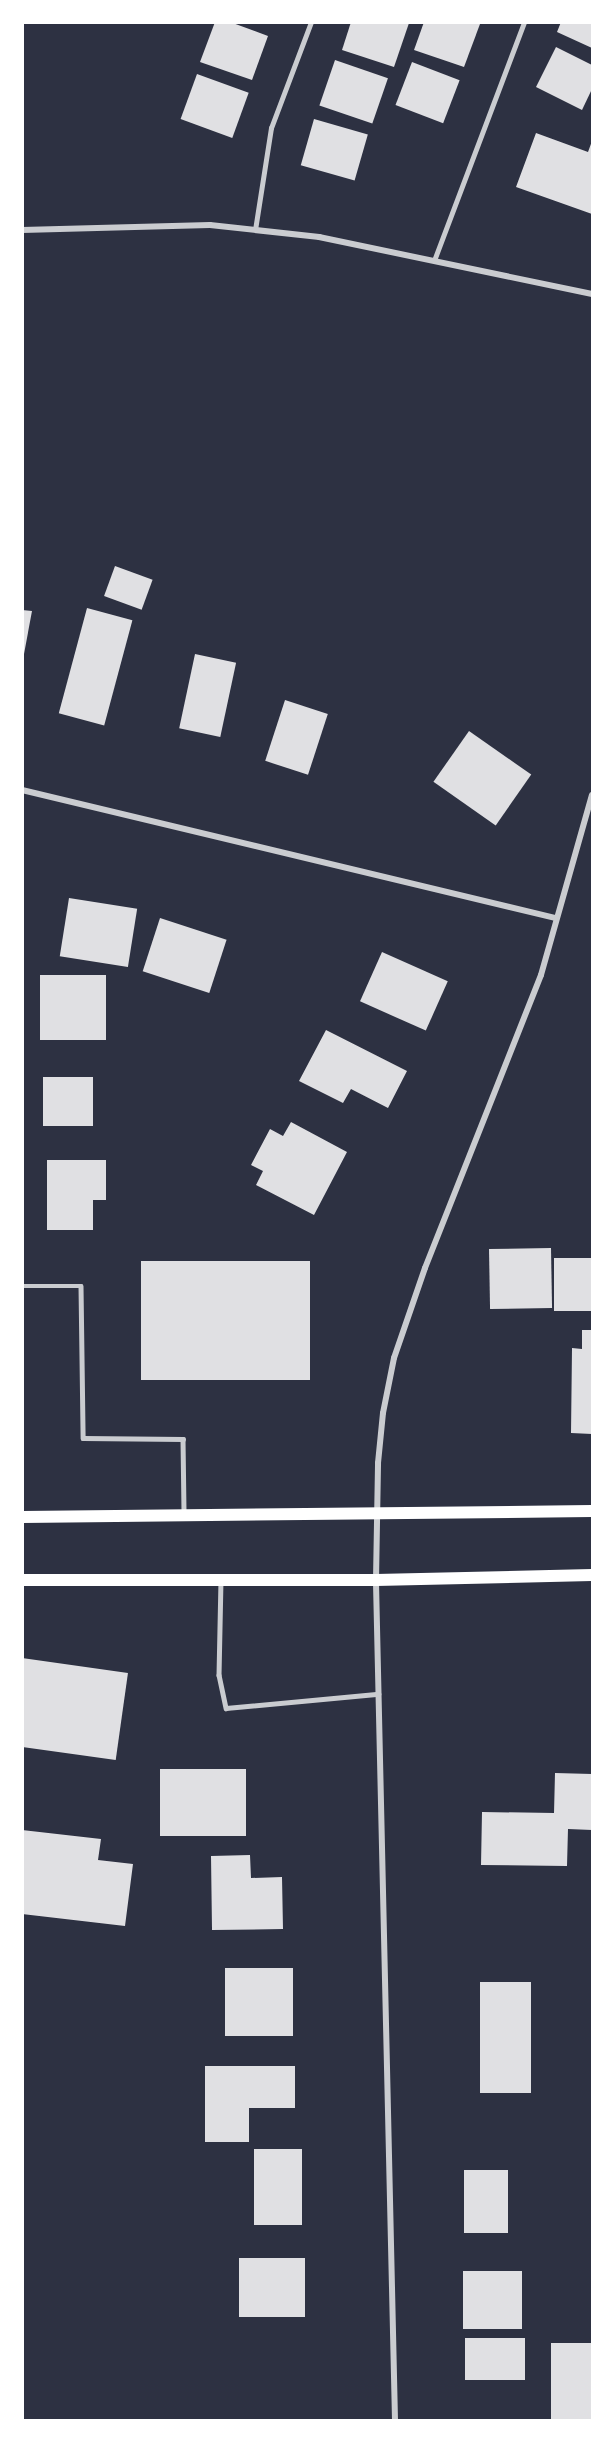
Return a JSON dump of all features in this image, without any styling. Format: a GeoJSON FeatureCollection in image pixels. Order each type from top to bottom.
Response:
{"type":"FeatureCollection","features":[{"type":"Feature","properties":{"kind":"main road"},"geometry":{"type":"LineString","coordinates":[[22,1517],[592,1511]]}},
{"type":"Feature","properties":{"kind":"main road"},"geometry":{"type":"LineString","coordinates":[[22,1580],[376,1580],[592,1575]]}},
{"type":"Feature","properties":{"kind":"street"},"geometry":{"type":"LineString","coordinates":[[22,230],[109,225],[210,225],[319,237],[435,258],[592,294]]}},
{"type":"Feature","properties":{"kind":"street"},"geometry":{"type":"LineString","coordinates":[[22,790],[555,918]]}},
{"type":"Feature","properties":{"kind":"street"},"geometry":{"type":"LineString","coordinates":[[395,2421],[376,1580],[383,1413],[394,1358],[457,1184],[542,975],[555,918],[592,795]]}},
{"type":"Feature","properties":{"kind":"lane"},"geometry":{"type":"LineString","coordinates":[[255,230],[271,128],[310,22]]}},
{"type":"Feature","properties":{"kind":"lane"},"geometry":{"type":"LineString","coordinates":[[435,258],[524,22]]}},
{"type":"Feature","properties":{"kind":"lane"},"geometry":{"type":"LineString","coordinates":[[22,1286],[81,1286],[83,1438],[183,1439],[184,1516]]}},
{"type":"Feature","properties":{"kind":"lane"},"geometry":{"type":"LineString","coordinates":[[221,1580],[219,1675],[226,1708],[378,1694]]}},
{"type":"Feature","properties":{"kind":"building"},"geometry":{"type":"Polygon","coordinates":[[[215,22],[230,22],[268,36],[252,80],[200,62],[215,22]]]}},
{"type":"Feature","properties":{"kind":"building"},"geometry":{"type":"Polygon","coordinates":[[[351,22],[409,23],[394,67],[342,50],[351,22]]]}},
{"type":"Feature","properties":{"kind":"building"},"geometry":{"type":"Polygon","coordinates":[[[424,22],[480,24],[464,67],[414,50],[424,22]]]}},
{"type":"Feature","properties":{"kind":"building"},"geometry":{"type":"Polygon","coordinates":[[[561,22],[592,22],[592,48],[557,32],[561,22]]]}},
{"type":"Feature","properties":{"kind":"building"},"geometry":{"type":"Polygon","coordinates":[[[556,47],[592,65],[592,89],[582,110],[536,87],[556,47]]]}},
{"type":"Feature","properties":{"kind":"building"},"geometry":{"type":"Polygon","coordinates":[[[335,60],[388,78],[372,124],[319,105],[335,60]]]}},
{"type":"Feature","properties":{"kind":"building"},"geometry":{"type":"Polygon","coordinates":[[[412,62],[460,80],[443,123],[396,105],[412,62]]]}},
{"type":"Feature","properties":{"kind":"building"},"geometry":{"type":"Polygon","coordinates":[[[197,74],[249,93],[232,138],[181,119],[197,74]]]}},
{"type":"Feature","properties":{"kind":"building"},"geometry":{"type":"Polygon","coordinates":[[[314,119],[368,134],[355,181],[301,165],[314,119]]]}},
{"type":"Feature","properties":{"kind":"building"},"geometry":{"type":"Polygon","coordinates":[[[536,133],[588,152],[592,141],[592,214],[516,187],[536,133]]]}},
{"type":"Feature","properties":{"kind":"building"},"geometry":{"type":"Polygon","coordinates":[[[115,566],[153,580],[142,610],[104,596],[115,566]]]}},
{"type":"Feature","properties":{"kind":"building"},"geometry":{"type":"Polygon","coordinates":[[[87,608],[132,620],[104,725],[59,713],[87,608]]]}},
{"type":"Feature","properties":{"kind":"building"},"geometry":{"type":"Polygon","coordinates":[[[22,610],[32,611],[24,654],[22,654],[22,610]]]}},
{"type":"Feature","properties":{"kind":"building"},"geometry":{"type":"Polygon","coordinates":[[[195,654],[236,663],[220,737],[179,728],[195,654]]]}},
{"type":"Feature","properties":{"kind":"building"},"geometry":{"type":"Polygon","coordinates":[[[285,700],[328,714],[308,775],[265,761],[285,700]]]}},
{"type":"Feature","properties":{"kind":"building"},"geometry":{"type":"Polygon","coordinates":[[[469,731],[531,775],[496,825],[433,782],[469,731]]]}},
{"type":"Feature","properties":{"kind":"building"},"geometry":{"type":"Polygon","coordinates":[[[69,898],[137,909],[128,967],[60,956],[69,898]]]}},
{"type":"Feature","properties":{"kind":"building"},"geometry":{"type":"Polygon","coordinates":[[[160,918],[227,940],[209,993],[143,971],[160,918]]]}},
{"type":"Feature","properties":{"kind":"building"},"geometry":{"type":"Polygon","coordinates":[[[382,952],[448,981],[426,1031],[360,1001],[382,952]]]}},
{"type":"Feature","properties":{"kind":"building"},"geometry":{"type":"Polygon","coordinates":[[[40,975],[106,975],[106,1040],[40,1040],[40,975]]]}},
{"type":"Feature","properties":{"kind":"building"},"geometry":{"type":"Polygon","coordinates":[[[326,1030],[407,1071],[388,1108],[351,1089],[343,1103],[299,1081],[326,1030]]]}},
{"type":"Feature","properties":{"kind":"building"},"geometry":{"type":"Polygon","coordinates":[[[43,1077],[93,1077],[93,1126],[43,1126],[43,1077]]]}},
{"type":"Feature","properties":{"kind":"building"},"geometry":{"type":"Polygon","coordinates":[[[291,1122],[347,1152],[314,1215],[256,1185],[263,1171],[251,1165],[270,1129],[283,1136],[291,1122]]]}},
{"type":"Feature","properties":{"kind":"building"},"geometry":{"type":"Polygon","coordinates":[[[47,1160],[106,1160],[106,1200],[93,1200],[93,1230],[47,1230],[47,1160]]]}},
{"type":"Feature","properties":{"kind":"building"},"geometry":{"type":"Polygon","coordinates":[[[551,1248],[552,1308],[490,1309],[489,1249],[551,1248]]]}},
{"type":"Feature","properties":{"kind":"building"},"geometry":{"type":"Polygon","coordinates":[[[554,1258],[592,1258],[592,1311],[554,1311],[554,1258]]]}},
{"type":"Feature","properties":{"kind":"building"},"geometry":{"type":"Polygon","coordinates":[[[141,1261],[310,1261],[310,1380],[141,1380],[141,1261]]]}},
{"type":"Feature","properties":{"kind":"building"},"geometry":{"type":"Polygon","coordinates":[[[582,1330],[592,1330],[592,1434],[571,1433],[572,1348],[582,1349],[582,1330]]]}},
{"type":"Feature","properties":{"kind":"building"},"geometry":{"type":"Polygon","coordinates":[[[22,1658],[128,1673],[116,1760],[22,1747],[22,1658]]]}},
{"type":"Feature","properties":{"kind":"building"},"geometry":{"type":"Polygon","coordinates":[[[160,1769],[246,1769],[246,1836],[160,1836],[160,1769]]]}},
{"type":"Feature","properties":{"kind":"building"},"geometry":{"type":"Polygon","coordinates":[[[555,1773],[592,1774],[592,1830],[568,1829],[567,1866],[481,1865],[482,1812],[554,1813],[555,1773]]]}},
{"type":"Feature","properties":{"kind":"building"},"geometry":{"type":"Polygon","coordinates":[[[22,1830],[101,1839],[98,1860],[133,1864],[125,1926],[22,1914],[22,1830]]]}},
{"type":"Feature","properties":{"kind":"building"},"geometry":{"type":"Polygon","coordinates":[[[250,1855],[251,1878],[282,1877],[283,1929],[212,1930],[211,1856],[250,1855]]]}},
{"type":"Feature","properties":{"kind":"building"},"geometry":{"type":"Polygon","coordinates":[[[225,1968],[293,1968],[293,2036],[225,2036],[225,1968]]]}},
{"type":"Feature","properties":{"kind":"building"},"geometry":{"type":"Polygon","coordinates":[[[480,1982],[531,1982],[531,2093],[480,2093],[480,1982]]]}},
{"type":"Feature","properties":{"kind":"building"},"geometry":{"type":"Polygon","coordinates":[[[205,2066],[295,2066],[295,2108],[249,2108],[249,2142],[205,2142],[205,2066]]]}},
{"type":"Feature","properties":{"kind":"building"},"geometry":{"type":"Polygon","coordinates":[[[254,2149],[302,2149],[302,2225],[254,2225],[254,2149]]]}},
{"type":"Feature","properties":{"kind":"building"},"geometry":{"type":"Polygon","coordinates":[[[464,2170],[508,2170],[508,2233],[464,2233],[464,2170]]]}},
{"type":"Feature","properties":{"kind":"building"},"geometry":{"type":"Polygon","coordinates":[[[239,2258],[305,2258],[305,2317],[239,2317],[239,2258]]]}},
{"type":"Feature","properties":{"kind":"building"},"geometry":{"type":"Polygon","coordinates":[[[463,2271],[522,2271],[522,2329],[463,2329],[463,2271]]]}},
{"type":"Feature","properties":{"kind":"building"},"geometry":{"type":"Polygon","coordinates":[[[465,2338],[525,2338],[525,2380],[465,2380],[465,2338]]]}},
{"type":"Feature","properties":{"kind":"building"},"geometry":{"type":"Polygon","coordinates":[[[551,2343],[592,2343],[592,2420],[551,2420],[551,2343]]]}}]}
